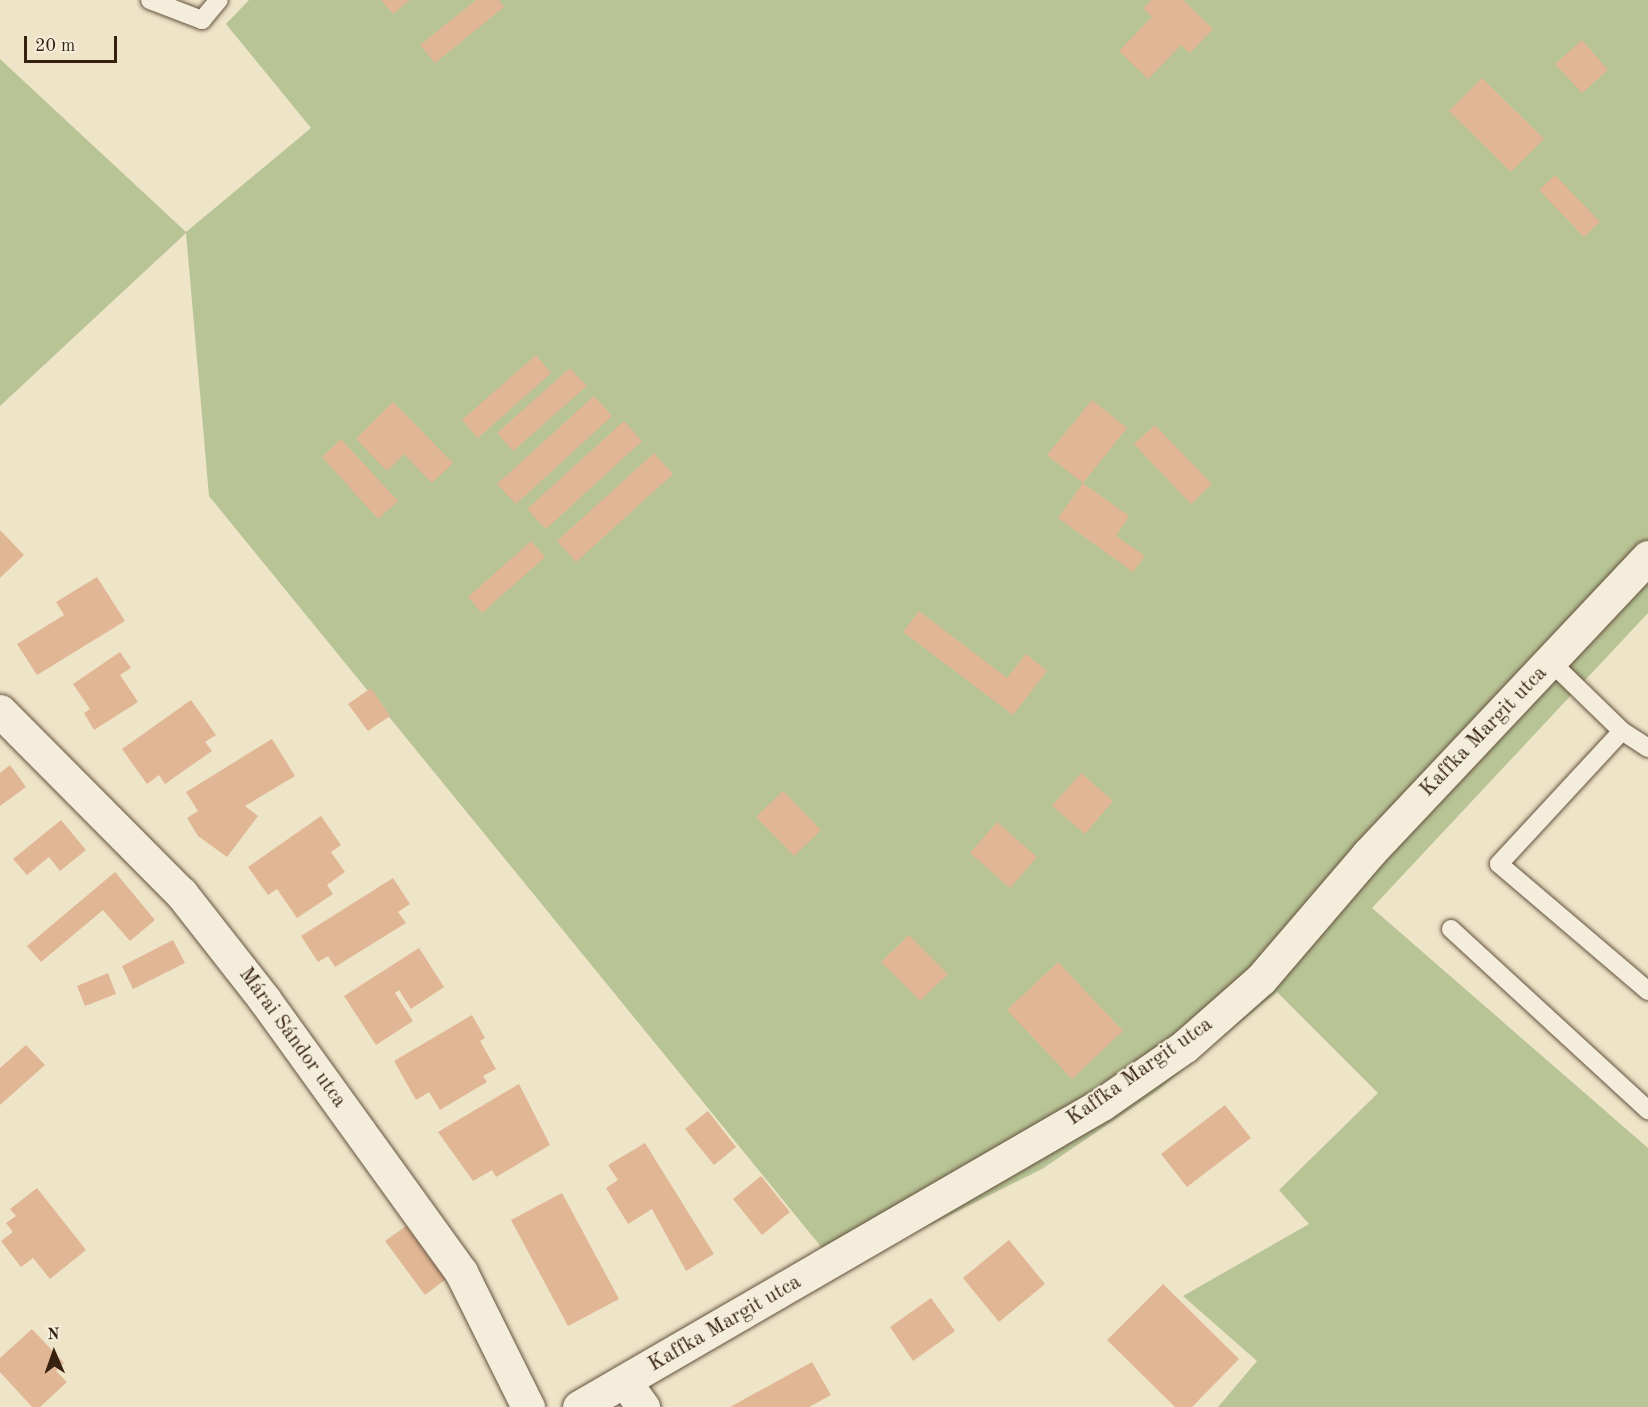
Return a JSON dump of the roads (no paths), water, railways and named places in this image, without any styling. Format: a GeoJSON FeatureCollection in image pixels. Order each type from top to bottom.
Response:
{"type":"FeatureCollection","features":[{"type":"Feature","properties":{"kind":"street","name":"Kaffka Margit utca"},"geometry":{"type":"LineString","coordinates":[[579,1407],[634,1395],[1102,1104],[1185,1046],[1261,979],[1368,854],[1648,557]]}},
{"type":"Feature","properties":{"kind":"street","name":"Márai Sándor utca"},"geometry":{"type":"LineString","coordinates":[[0,711],[181,893],[251,982],[461,1272],[528,1407]]}},
{"type":"Feature","properties":{"kind":"lane"},"geometry":{"type":"LineString","coordinates":[[150,0],[202,20],[219,0]]}},
{"type":"Feature","properties":{"kind":"lane"},"geometry":{"type":"LineString","coordinates":[[1551,662],[1622,731],[1648,748]]}},
{"type":"Feature","properties":{"kind":"lane"},"geometry":{"type":"LineString","coordinates":[[1622,731],[1499,864],[1648,991]]}},
{"type":"Feature","properties":{"kind":"lane"},"geometry":{"type":"LineString","coordinates":[[1451,929],[1648,1110]]}}]}
